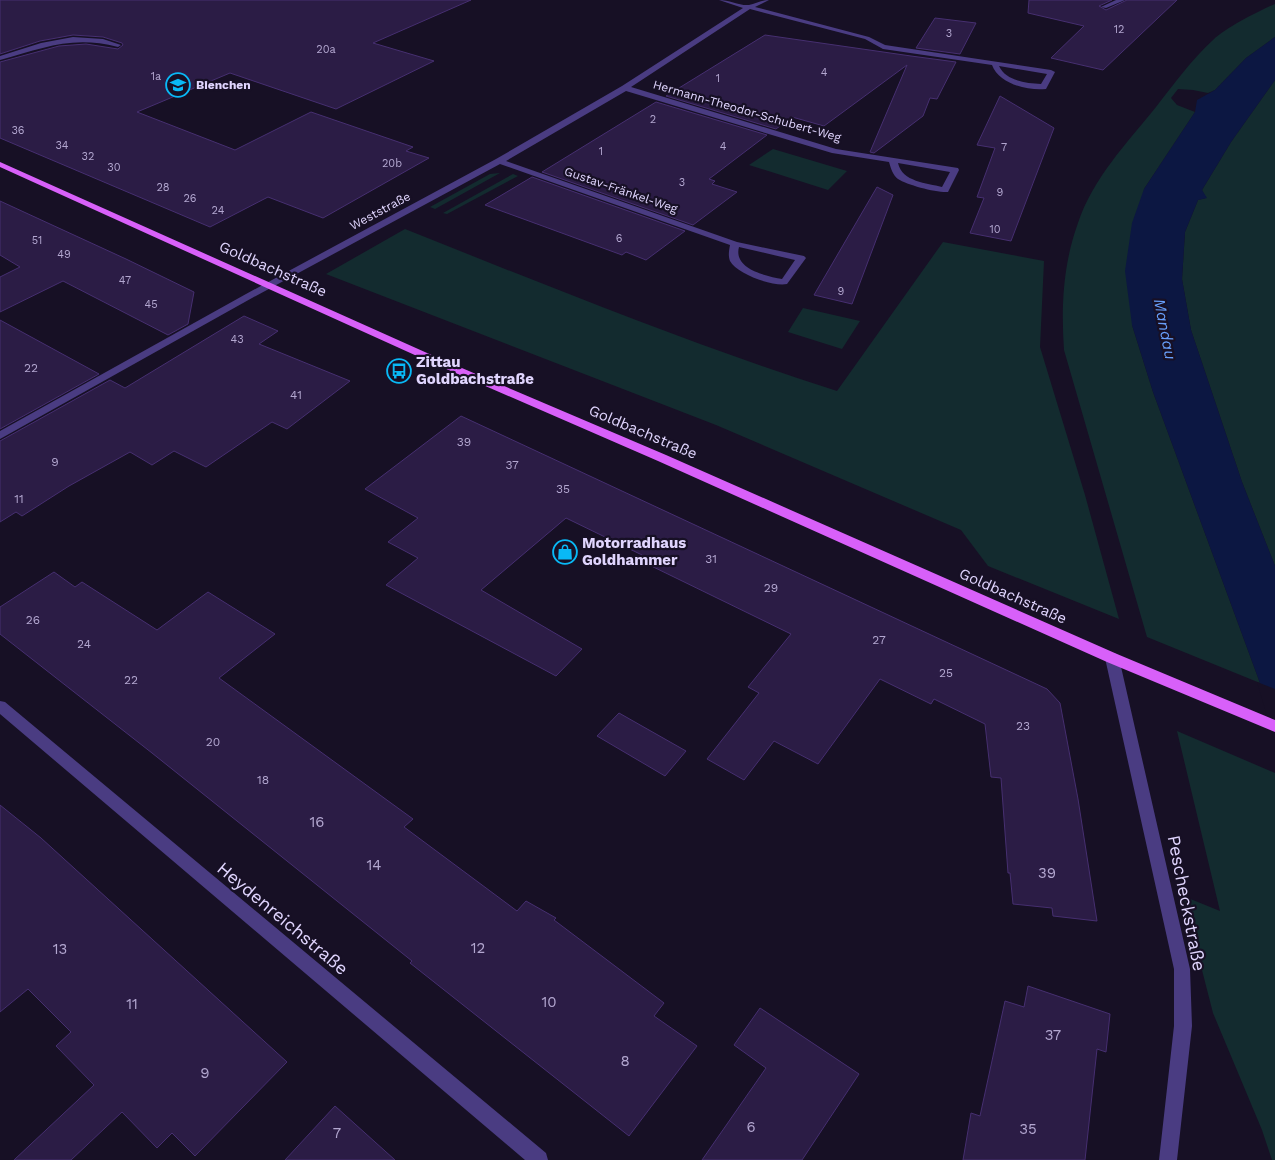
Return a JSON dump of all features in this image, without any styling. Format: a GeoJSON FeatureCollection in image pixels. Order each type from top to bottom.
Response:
{"type":"FeatureCollection","features":[{"type":"Feature","properties":{"kind":"main road","name":"Goldbachstraße"},"geometry":{"type":"LineString","coordinates":[[0,164],[1112,658],[1275,726]]}},
{"type":"Feature","properties":{"kind":"street"},"geometry":{"type":"LineString","coordinates":[[722,0],[866,38],[883,47],[1051,72],[1043,87],[1011,80],[998,72],[995,64]]}},
{"type":"Feature","properties":{"kind":"street","name":"Weststraße"},"geometry":{"type":"LineString","coordinates":[[0,436],[269,285],[499,161],[625,88],[748,8],[766,0]]}},
{"type":"Feature","properties":{"kind":"street"},"geometry":{"type":"LineString","coordinates":[[1104,7],[1122,0]]}},
{"type":"Feature","properties":{"kind":"street"},"geometry":{"type":"LineString","coordinates":[[0,58],[35,45],[53,41],[97,39],[118,45]]}},
{"type":"Feature","properties":{"kind":"street","name":"Hermann-Theodor-Schubert-Weg"},"geometry":{"type":"LineString","coordinates":[[625,88],[835,151],[893,160],[955,170],[945,190],[908,181],[895,170],[893,160]]}},
{"type":"Feature","properties":{"kind":"street","name":"Gustav-Fränkel-Weg"},"geometry":{"type":"LineString","coordinates":[[499,161],[735,244],[801,258],[784,282],[752,274],[739,266],[734,258],[733,248],[735,244]]}},
{"type":"Feature","properties":{"kind":"street","name":"Pescheckstraße"},"geometry":{"type":"LineString","coordinates":[[1112,658],[1182,969],[1183,1026],[1168,1160]]}},
{"type":"Feature","properties":{"kind":"street","name":"Heydenreichstraße"},"geometry":{"type":"LineString","coordinates":[[0,706],[539,1160]]}},
{"type":"Feature","properties":{"kind":"green space"},"geometry":{"type":"Polygon","coordinates":[[[1275,4],[1275,37],[1246,58],[1215,90],[1208,93],[1178,89],[1171,98],[1177,105],[1195,112],[1144,189],[1132,325],[1153,392],[1260,683],[1147,637],[1064,350],[1063,302],[1066,270],[1073,238],[1084,207],[1102,176],[1183,72],[1205,47],[1234,25],[1275,4]]]}},
{"type":"Feature","properties":{"kind":"green space"},"geometry":{"type":"Polygon","coordinates":[[[1275,80],[1275,566],[1242,482],[1191,330],[1182,279],[1185,232],[1198,200],[1206,198],[1202,190],[1231,142],[1275,80]]]}},
{"type":"Feature","properties":{"kind":"green space"},"geometry":{"type":"Polygon","coordinates":[[[773,149],[847,171],[828,190],[749,165],[773,149]]]}},
{"type":"Feature","properties":{"kind":"green space"},"geometry":{"type":"Polygon","coordinates":[[[500,173],[435,209],[430,207],[490,174],[500,173]]]}},
{"type":"Feature","properties":{"kind":"green space"},"geometry":{"type":"Polygon","coordinates":[[[513,174],[518,176],[447,214],[443,213],[513,174]]]}},
{"type":"Feature","properties":{"kind":"green space"},"geometry":{"type":"Polygon","coordinates":[[[405,229],[673,334],[837,391],[943,242],[1044,261],[1040,347],[1085,495],[1119,619],[988,566],[961,530],[716,425],[326,274],[405,229]]]}},
{"type":"Feature","properties":{"kind":"green space"},"geometry":{"type":"Polygon","coordinates":[[[803,308],[860,321],[842,349],[788,332],[803,308]]]}},
{"type":"Feature","properties":{"kind":"green space"},"geometry":{"type":"Polygon","coordinates":[[[1177,731],[1275,773],[1275,1160],[1272,1160],[1262,1130],[1213,1013],[1183,896],[1220,911],[1177,731]]]}},
{"type":"Feature","properties":{"kind":"water","name":"Mandau"},"geometry":{"type":"Polygon","coordinates":[[[1275,37],[1275,80],[1231,142],[1202,190],[1207,198],[1198,200],[1185,232],[1182,279],[1191,330],[1242,482],[1275,566],[1275,735],[1260,683],[1153,392],[1132,325],[1125,271],[1132,223],[1144,189],[1195,112],[1197,100],[1215,90],[1246,58],[1275,37]]]}},
{"type":"Feature","properties":{"kind":"pier"},"geometry":{"type":"Polygon","coordinates":[[[1257,682],[1275,689],[1275,737],[1273,736],[1257,682]]]}},
{"type":"Feature","properties":{"kind":"building"},"geometry":{"type":"Polygon","coordinates":[[[0,0],[471,0],[373,43],[434,61],[336,109],[230,73],[137,112],[235,150],[311,112],[413,147],[406,151],[429,158],[323,218],[268,197],[210,227],[0,138],[0,62],[59,46],[86,44],[118,49],[123,45],[103,37],[73,35],[40,41],[0,54],[0,0]]]}},
{"type":"Feature","properties":{"kind":"building"},"geometry":{"type":"Polygon","coordinates":[[[1029,0],[1112,0],[1099,6],[1106,10],[1127,0],[1177,0],[1103,70],[1051,58],[1084,26],[1028,13],[1029,0]]]}},
{"type":"Feature","properties":{"kind":"building"},"geometry":{"type":"Polygon","coordinates":[[[935,18],[976,23],[960,54],[916,48],[935,18]]]}},
{"type":"Feature","properties":{"kind":"building"},"geometry":{"type":"Polygon","coordinates":[[[765,35],[956,62],[937,99],[930,98],[923,116],[874,153],[870,152],[907,65],[824,126],[792,117],[776,129],[666,96],[765,35]]]}},
{"type":"Feature","properties":{"kind":"building"},"geometry":{"type":"Polygon","coordinates":[[[1000,96],[1054,128],[1011,241],[970,233],[984,198],[977,197],[995,148],[977,145],[1000,96]]]}},
{"type":"Feature","properties":{"kind":"building"},"geometry":{"type":"Polygon","coordinates":[[[656,102],[767,135],[709,179],[715,181],[712,184],[737,192],[693,225],[542,172],[656,102]]]}},
{"type":"Feature","properties":{"kind":"building"},"geometry":{"type":"Polygon","coordinates":[[[532,177],[685,231],[646,260],[626,252],[622,255],[485,205],[532,177]]]}},
{"type":"Feature","properties":{"kind":"building"},"geometry":{"type":"Polygon","coordinates":[[[877,187],[893,195],[852,304],[814,295],[877,187]]]}},
{"type":"Feature","properties":{"kind":"building"},"geometry":{"type":"Polygon","coordinates":[[[0,201],[194,292],[188,324],[168,335],[63,281],[0,312],[0,277],[20,267],[0,255],[0,201]]]}},
{"type":"Feature","properties":{"kind":"building"},"geometry":{"type":"Polygon","coordinates":[[[244,316],[278,331],[259,344],[350,381],[287,429],[272,422],[206,467],[174,451],[152,465],[130,452],[69,486],[22,516],[16,512],[0,522],[0,441],[110,380],[125,388],[244,316]]]}},
{"type":"Feature","properties":{"kind":"building"},"geometry":{"type":"Polygon","coordinates":[[[0,320],[99,374],[0,429],[0,320]]]}},
{"type":"Feature","properties":{"kind":"building"},"geometry":{"type":"Polygon","coordinates":[[[461,416],[1047,689],[1060,703],[1078,799],[1097,921],[1053,916],[1052,908],[1013,904],[1010,873],[1008,873],[1001,778],[991,777],[985,724],[934,699],[931,704],[880,679],[818,764],[774,741],[744,780],[707,759],[759,693],[748,687],[791,634],[637,559],[642,555],[566,518],[481,590],[582,649],[556,676],[386,585],[418,558],[388,542],[418,518],[365,489],[461,416]]]}},
{"type":"Feature","properties":{"kind":"building"},"geometry":{"type":"Polygon","coordinates":[[[54,572],[75,587],[82,582],[157,630],[208,592],[275,634],[219,678],[413,819],[404,827],[517,911],[526,901],[556,918],[554,920],[664,1003],[654,1016],[697,1046],[629,1136],[410,963],[412,961],[152,753],[0,634],[0,607],[54,572]]]}},
{"type":"Feature","properties":{"kind":"building"},"geometry":{"type":"Polygon","coordinates":[[[619,713],[686,751],[665,776],[597,736],[619,713]]]}},
{"type":"Feature","properties":{"kind":"building"},"geometry":{"type":"Polygon","coordinates":[[[0,805],[41,838],[287,1062],[195,1156],[172,1133],[157,1148],[122,1112],[71,1160],[14,1160],[94,1085],[56,1046],[71,1032],[28,989],[0,1012],[0,805]]]}},
{"type":"Feature","properties":{"kind":"building"},"geometry":{"type":"Polygon","coordinates":[[[1028,986],[1110,1014],[1106,1052],[1097,1049],[1085,1160],[963,1160],[971,1113],[980,1116],[1005,1001],[1024,1007],[1028,986]]]}},
{"type":"Feature","properties":{"kind":"building"},"geometry":{"type":"Polygon","coordinates":[[[760,1008],[859,1074],[802,1160],[702,1160],[766,1068],[734,1045],[760,1008]]]}},
{"type":"Feature","properties":{"kind":"building"},"geometry":{"type":"Polygon","coordinates":[[[335,1106],[395,1160],[285,1160],[335,1106]]]}},
{"type":"Feature","properties":{"kind":"place","name":"Bienchen"},"geometry":{"type":"Point","coordinates":[178,85]}},
{"type":"Feature","properties":{"kind":"place","name":"Zittau Goldbachstraße"},"geometry":{"type":"Point","coordinates":[399,371]}},
{"type":"Feature","properties":{"kind":"place","name":"Motorradhaus Goldhammer"},"geometry":{"type":"Point","coordinates":[565,552]}}]}
